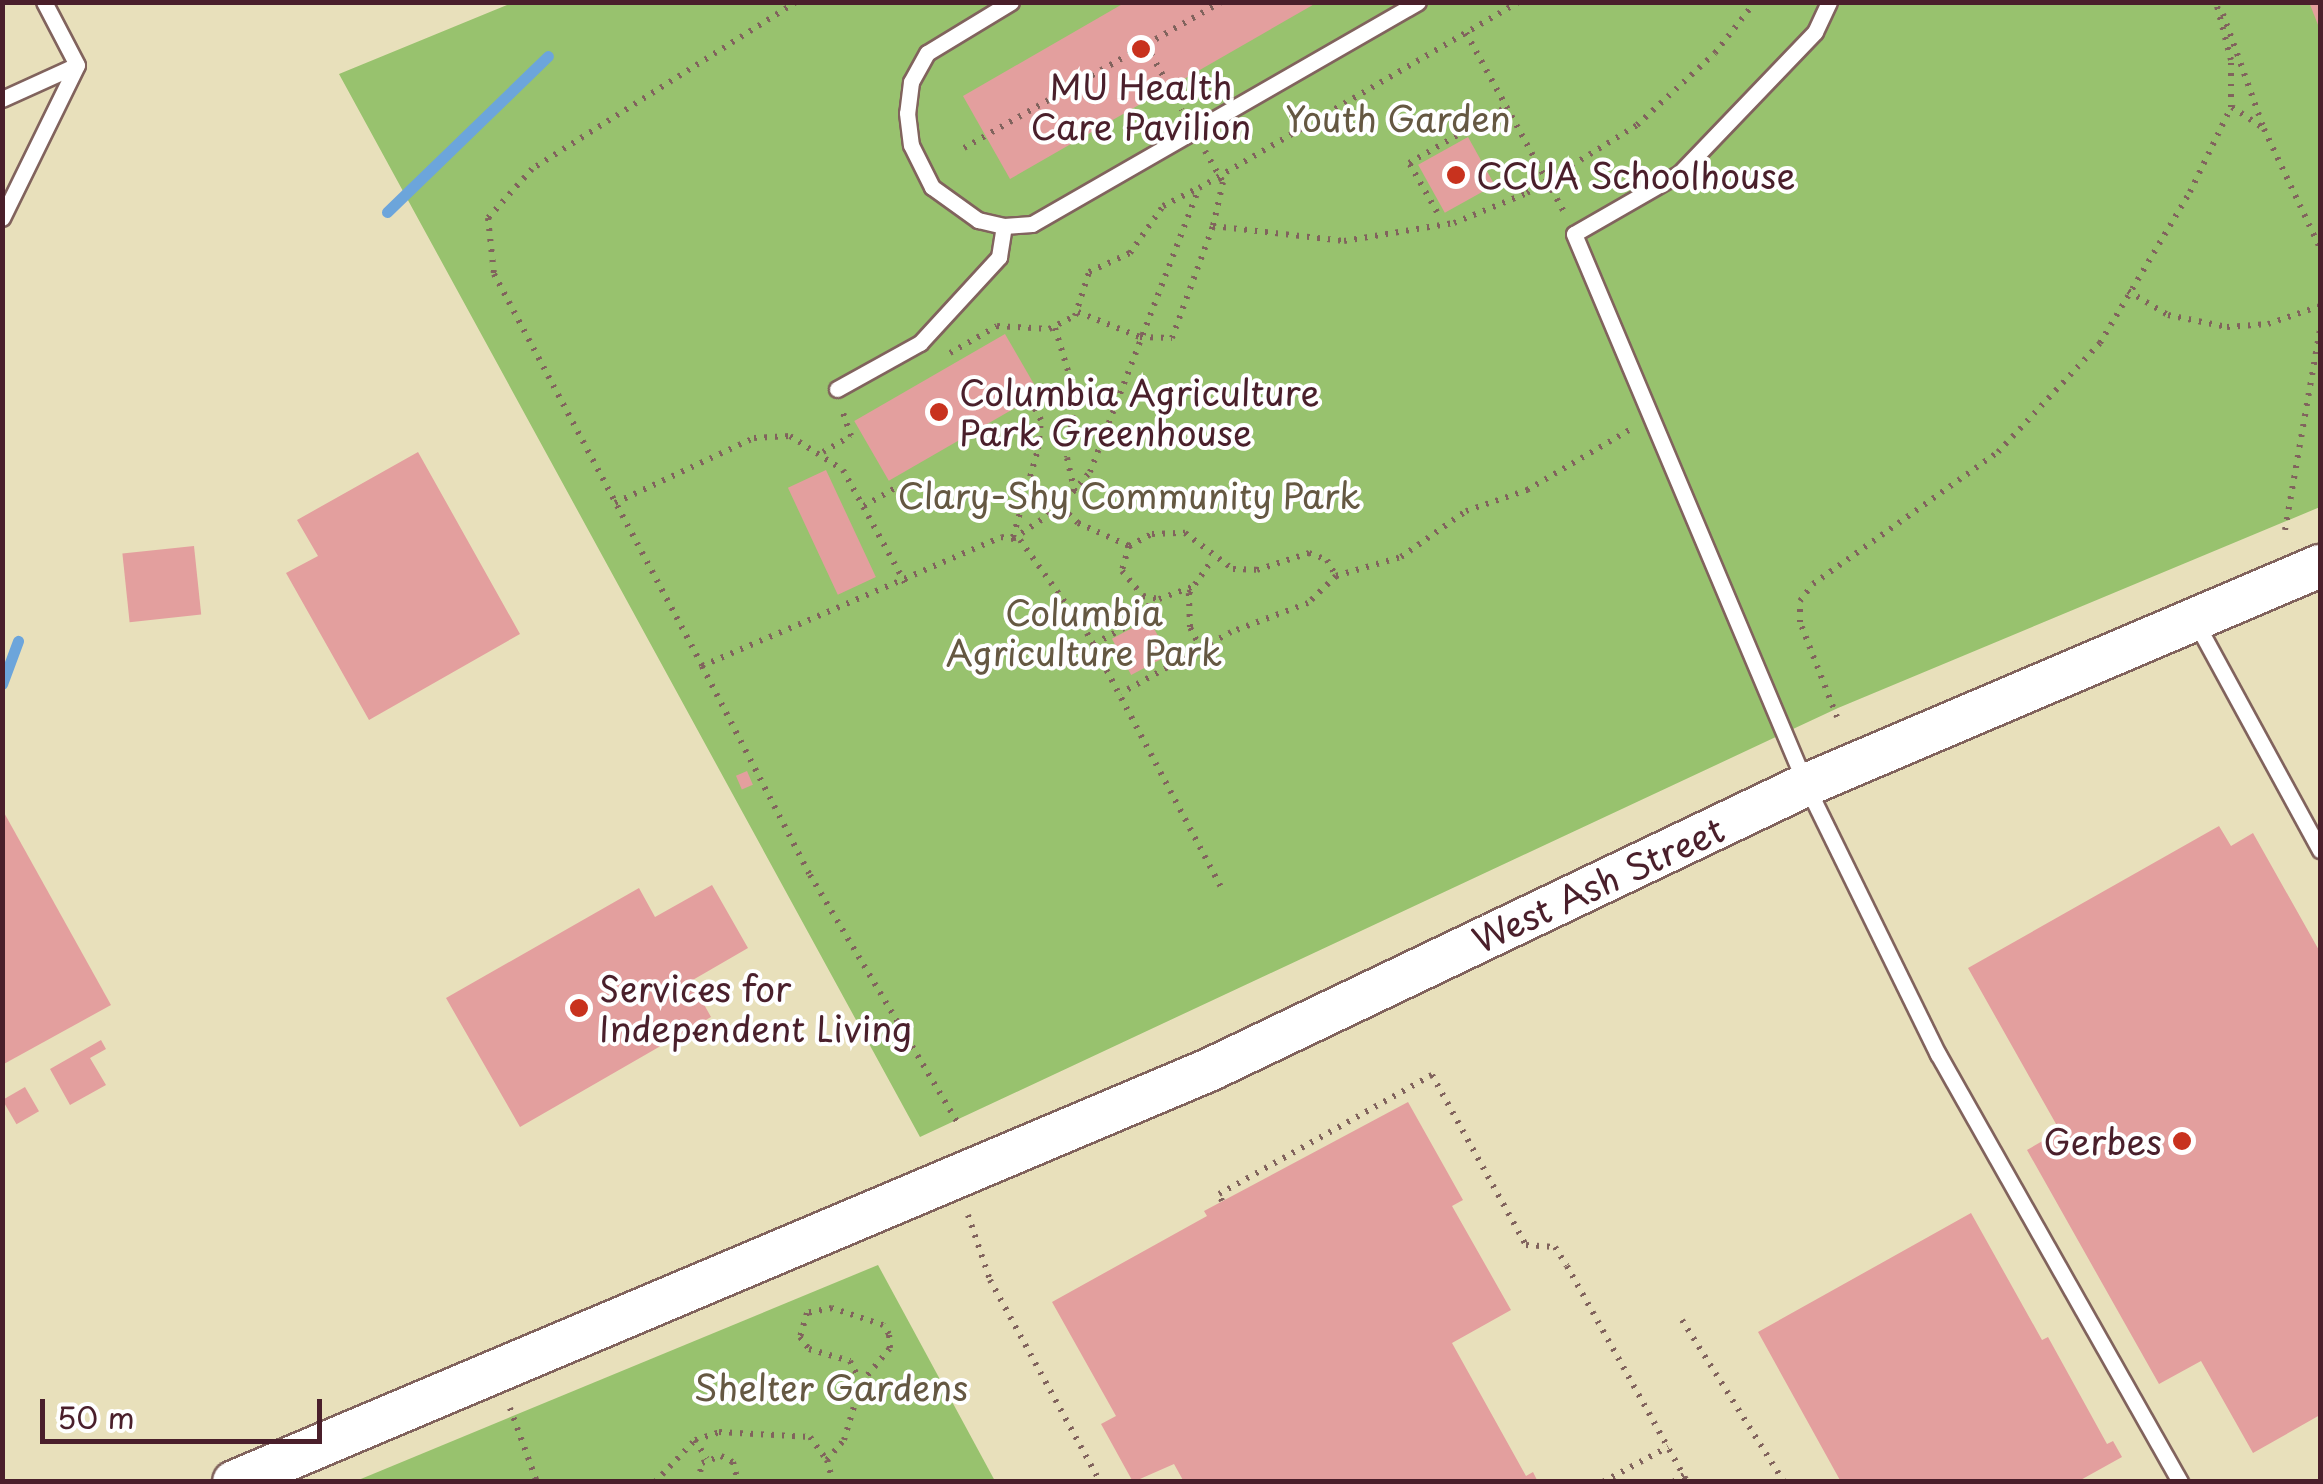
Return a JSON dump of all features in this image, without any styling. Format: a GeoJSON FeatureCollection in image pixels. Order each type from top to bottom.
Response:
{"type":"FeatureCollection","features":[{"type":"Feature","properties":{"kind":"street","name":"West Ash Street"},"geometry":{"type":"LineString","coordinates":[[234,1482],[1211,1070],[1806,785],[2320,566]]}},
{"type":"Feature","properties":{"kind":"lane"},"geometry":{"type":"LineString","coordinates":[[44,2],[77,65]]}},
{"type":"Feature","properties":{"kind":"lane"},"geometry":{"type":"LineString","coordinates":[[1011,2],[927,53],[911,82],[908,114],[911,145],[932,186],[978,220],[1004,226],[1032,224],[1418,2]]}},
{"type":"Feature","properties":{"kind":"lane"},"geometry":{"type":"LineString","coordinates":[[1829,2],[1815,32],[1680,173],[1574,234],[1806,785],[1938,1054],[2180,1482]]}},
{"type":"Feature","properties":{"kind":"lane"},"geometry":{"type":"LineString","coordinates":[[2,99],[77,65]]}},
{"type":"Feature","properties":{"kind":"lane"},"geometry":{"type":"LineString","coordinates":[[2,218],[77,65]]}},
{"type":"Feature","properties":{"kind":"lane"},"geometry":{"type":"LineString","coordinates":[[837,389],[932,332],[1000,257],[1004,226]]}},
{"type":"Feature","properties":{"kind":"lane"},"geometry":{"type":"LineString","coordinates":[[2194,620],[2320,850]]}},
{"type":"Feature","properties":{"kind":"path"},"geometry":{"type":"LineString","coordinates":[[796,2],[544,159],[488,218],[494,274],[810,875],[960,1127]]}},
{"type":"Feature","properties":{"kind":"path"},"geometry":{"type":"LineString","coordinates":[[964,148],[1220,2]]}},
{"type":"Feature","properties":{"kind":"path"},"geometry":{"type":"LineString","coordinates":[[934,362],[997,326],[1039,330],[1056,327],[1078,312],[1089,272],[1130,253],[1156,213],[1519,2]]}},
{"type":"Feature","properties":{"kind":"path"},"geometry":{"type":"LineString","coordinates":[[1213,226],[1299,239],[1384,237],[1480,215],[1550,180],[1658,108],[1755,2]]}},
{"type":"Feature","properties":{"kind":"path"},"geometry":{"type":"LineString","coordinates":[[1837,717],[1800,622],[1805,592],[1950,492],[2013,438],[2081,369],[2190,192],[2232,107],[2231,60],[2218,2]]}},
{"type":"Feature","properties":{"kind":"path"},"geometry":{"type":"LineString","coordinates":[[2218,2],[2264,129],[2320,248]]}},
{"type":"Feature","properties":{"kind":"path"},"geometry":{"type":"LineString","coordinates":[[1466,33],[1550,180]]}},
{"type":"Feature","properties":{"kind":"path"},"geometry":{"type":"LineString","coordinates":[[1146,45],[1170,88]]}},
{"type":"Feature","properties":{"kind":"path"},"geometry":{"type":"LineString","coordinates":[[1437,212],[1409,162],[1508,106]]}},
{"type":"Feature","properties":{"kind":"path"},"geometry":{"type":"LineString","coordinates":[[2232,107],[2264,129]]}},
{"type":"Feature","properties":{"kind":"path"},"geometry":{"type":"LineString","coordinates":[[1078,312],[1140,337],[1172,338],[1213,226],[1219,174]]}},
{"type":"Feature","properties":{"kind":"path"},"geometry":{"type":"LineString","coordinates":[[702,666],[905,583],[1000,537],[1013,538],[1061,506],[1093,466],[1199,188]]}},
{"type":"Feature","properties":{"kind":"path"},"geometry":{"type":"LineString","coordinates":[[2128,292],[2168,315],[2209,326],[2268,324],[2320,306]]}},
{"type":"Feature","properties":{"kind":"path"},"geometry":{"type":"LineString","coordinates":[[1054,340],[1056,327]]}},
{"type":"Feature","properties":{"kind":"path"},"geometry":{"type":"LineString","coordinates":[[2285,530],[2320,329]]}},
{"type":"Feature","properties":{"kind":"path"},"geometry":{"type":"LineString","coordinates":[[1039,330],[1054,340],[1073,377],[1076,418],[1067,458],[1075,492]]}},
{"type":"Feature","properties":{"kind":"path"},"geometry":{"type":"LineString","coordinates":[[1013,538],[1038,449],[1042,420],[1030,399]]}},
{"type":"Feature","properties":{"kind":"path"},"geometry":{"type":"LineString","coordinates":[[823,452],[851,436],[839,416],[854,407]]}},
{"type":"Feature","properties":{"kind":"path"},"geometry":{"type":"LineString","coordinates":[[1121,693],[1201,649],[1308,603],[1336,576],[1402,556],[1466,511],[1527,490],[1651,419]]}},
{"type":"Feature","properties":{"kind":"path"},"geometry":{"type":"LineString","coordinates":[[615,503],[754,438],[790,436],[823,452],[843,470],[905,583]]}},
{"type":"Feature","properties":{"kind":"path"},"geometry":{"type":"LineString","coordinates":[[864,506],[898,486]]}},
{"type":"Feature","properties":{"kind":"path"},"geometry":{"type":"LineString","coordinates":[[1061,506],[1078,523],[1128,546]]}},
{"type":"Feature","properties":{"kind":"path"},"geometry":{"type":"LineString","coordinates":[[1128,546],[1152,534],[1186,534],[1212,560],[1244,572],[1309,553],[1327,560],[1336,576]]}},
{"type":"Feature","properties":{"kind":"path"},"geometry":{"type":"LineString","coordinates":[[1013,538],[1050,574],[1094,644],[1221,887]]}},
{"type":"Feature","properties":{"kind":"path"},"geometry":{"type":"LineString","coordinates":[[1128,546],[1125,578],[1151,599],[1192,588]]}},
{"type":"Feature","properties":{"kind":"path"},"geometry":{"type":"LineString","coordinates":[[1201,649],[1189,604],[1192,588],[1212,560]]}},
{"type":"Feature","properties":{"kind":"path"},"geometry":{"type":"LineString","coordinates":[[1177,594],[1189,604]]}},
{"type":"Feature","properties":{"kind":"path"},"geometry":{"type":"LineString","coordinates":[[1094,644],[1146,616],[1151,599]]}},
{"type":"Feature","properties":{"kind":"path"},"geometry":{"type":"LineString","coordinates":[[1222,1201],[1219,1194],[1432,1075],[1526,1244],[1555,1247],[1568,1266],[1685,1478],[1672,1482]]}},
{"type":"Feature","properties":{"kind":"path"},"geometry":{"type":"LineString","coordinates":[[968,1214],[990,1280],[1100,1482]]}},
{"type":"Feature","properties":{"kind":"path"},"geometry":{"type":"LineString","coordinates":[[827,1460],[844,1440],[860,1383],[890,1348],[883,1325],[832,1308],[807,1313],[800,1337],[809,1349],[850,1361],[860,1383]]}},
{"type":"Feature","properties":{"kind":"path"},"geometry":{"type":"LineString","coordinates":[[1682,1320],[1784,1482]]}},
{"type":"Feature","properties":{"kind":"path"},"geometry":{"type":"LineString","coordinates":[[509,1404],[536,1482]]}},
{"type":"Feature","properties":{"kind":"path"},"geometry":{"type":"LineString","coordinates":[[691,1428],[707,1459]]}},
{"type":"Feature","properties":{"kind":"path"},"geometry":{"type":"LineString","coordinates":[[655,1482],[696,1440],[719,1432],[810,1437],[827,1460],[832,1482]]}},
{"type":"Feature","properties":{"kind":"path"},"geometry":{"type":"LineString","coordinates":[[1603,1482],[1668,1447]]}},
{"type":"Feature","properties":{"kind":"path"},"geometry":{"type":"LineString","coordinates":[[698,1482],[707,1459]]}},
{"type":"Feature","properties":{"kind":"path"},"geometry":{"type":"LineString","coordinates":[[707,1459],[734,1462],[738,1482]]}},
{"type":"Feature","properties":{"kind":"green space","name":"Clary-Shy Community Park"},"geometry":{"type":"Polygon","coordinates":[[[514,2],[2320,3],[2320,507],[1838,708],[920,1137],[339,74],[514,2]]]}},
{"type":"Feature","properties":{"kind":"green space","name":"Shelter Gardens"},"geometry":{"type":"Polygon","coordinates":[[[878,1265],[995,1481],[356,1481],[878,1265]]]}},
{"type":"Feature","properties":{"kind":"building","name":"MU Health Care Pavilion"},"geometry":{"type":"Polygon","coordinates":[[[1126,2],[1318,2],[1010,179],[963,96],[1126,2]]]}},
{"type":"Feature","properties":{"kind":"building"},"geometry":{"type":"Polygon","coordinates":[[[2309,2],[2320,2],[2320,30],[2309,2]]]}},
{"type":"Feature","properties":{"kind":"building","name":"CCUA Schoolhouse"},"geometry":{"type":"Polygon","coordinates":[[[1468,137],[1495,185],[1445,213],[1418,165],[1468,137]]]}},
{"type":"Feature","properties":{"kind":"building","name":"Columbia Agriculture Park Greenhouse"},"geometry":{"type":"Polygon","coordinates":[[[1005,334],[1040,394],[889,481],[854,421],[1005,334]]]}},
{"type":"Feature","properties":{"kind":"building"},"geometry":{"type":"Polygon","coordinates":[[[418,452],[520,634],[369,720],[286,573],[318,556],[297,520],[418,452]]]}},
{"type":"Feature","properties":{"kind":"building"},"geometry":{"type":"Polygon","coordinates":[[[826,470],[876,577],[838,595],[788,488],[826,470]]]}},
{"type":"Feature","properties":{"kind":"building"},"geometry":{"type":"Polygon","coordinates":[[[194,546],[201,615],[130,622],[122,554],[194,546]]]}},
{"type":"Feature","properties":{"kind":"building"},"geometry":{"type":"Polygon","coordinates":[[[1149,619],[1168,655],[1131,675],[1112,639],[1149,619]]]}},
{"type":"Feature","properties":{"kind":"building"},"geometry":{"type":"Polygon","coordinates":[[[747,771],[753,785],[742,789],[736,776],[747,771]]]}},
{"type":"Feature","properties":{"kind":"building"},"geometry":{"type":"Polygon","coordinates":[[[2,809],[111,1005],[2,1065],[2,809]]]}},
{"type":"Feature","properties":{"kind":"building","name":"Gerbes"},"geometry":{"type":"Polygon","coordinates":[[[2219,826],[2231,846],[2253,833],[2320,952],[2320,1415],[2253,1453],[2201,1361],[2159,1384],[2027,1150],[2060,1131],[1968,968],[2219,826]]]}},
{"type":"Feature","properties":{"kind":"building","name":"Services for Independent Living"},"geometry":{"type":"Polygon","coordinates":[[[712,885],[748,948],[691,981],[711,1017],[520,1127],[446,998],[639,888],[655,917],[712,885]]]}},
{"type":"Feature","properties":{"kind":"building"},"geometry":{"type":"Polygon","coordinates":[[[101,1040],[106,1049],[90,1058],[106,1085],[70,1105],[50,1069],[101,1040]]]}},
{"type":"Feature","properties":{"kind":"building"},"geometry":{"type":"Polygon","coordinates":[[[25,1087],[39,1111],[16,1124],[2,1100],[25,1087]]]}},
{"type":"Feature","properties":{"kind":"building"},"geometry":{"type":"Polygon","coordinates":[[[1408,1102],[1463,1200],[1452,1206],[1511,1310],[1452,1343],[1526,1476],[1533,1472],[1538,1482],[1184,1482],[1174,1464],[1133,1482],[1101,1424],[1116,1416],[1052,1302],[1207,1216],[1204,1211],[1408,1102]]]}},
{"type":"Feature","properties":{"kind":"building"},"geometry":{"type":"Polygon","coordinates":[[[1971,1213],[2042,1340],[2048,1337],[2107,1444],[2113,1441],[2122,1457],[2077,1482],[1841,1482],[1758,1332],[1971,1213]]]}},
{"type":"Feature","properties":{"kind":"waterway"},"geometry":{"type":"LineString","coordinates":[[387,212],[548,56]]}},
{"type":"Feature","properties":{"kind":"waterway"},"geometry":{"type":"LineString","coordinates":[[2,684],[18,641]]}},
{"type":"Feature","properties":{"kind":"place","name":"MU Health Care Pavilion"},"geometry":{"type":"Point","coordinates":[1141,49]}},
{"type":"Feature","properties":{"kind":"place","name":"CCUA Schoolhouse"},"geometry":{"type":"Point","coordinates":[1456,175]}},
{"type":"Feature","properties":{"kind":"place","name":"Columbia Agriculture Park Greenhouse"},"geometry":{"type":"Point","coordinates":[939,412]}},
{"type":"Feature","properties":{"kind":"place","name":"Services for Independent Living"},"geometry":{"type":"Point","coordinates":[579,1008]}},
{"type":"Feature","properties":{"kind":"place","name":"Gerbes"},"geometry":{"type":"Point","coordinates":[2182,1141]}},
{"type":"Feature","properties":{"kind":"park label","name":"Youth Garden"},"geometry":{"type":"Point","coordinates":[1398,118]}},
{"type":"Feature","properties":{"kind":"park label","name":"Columbia Agriculture Park"},"geometry":{"type":"Point","coordinates":[1084,632]}}]}
